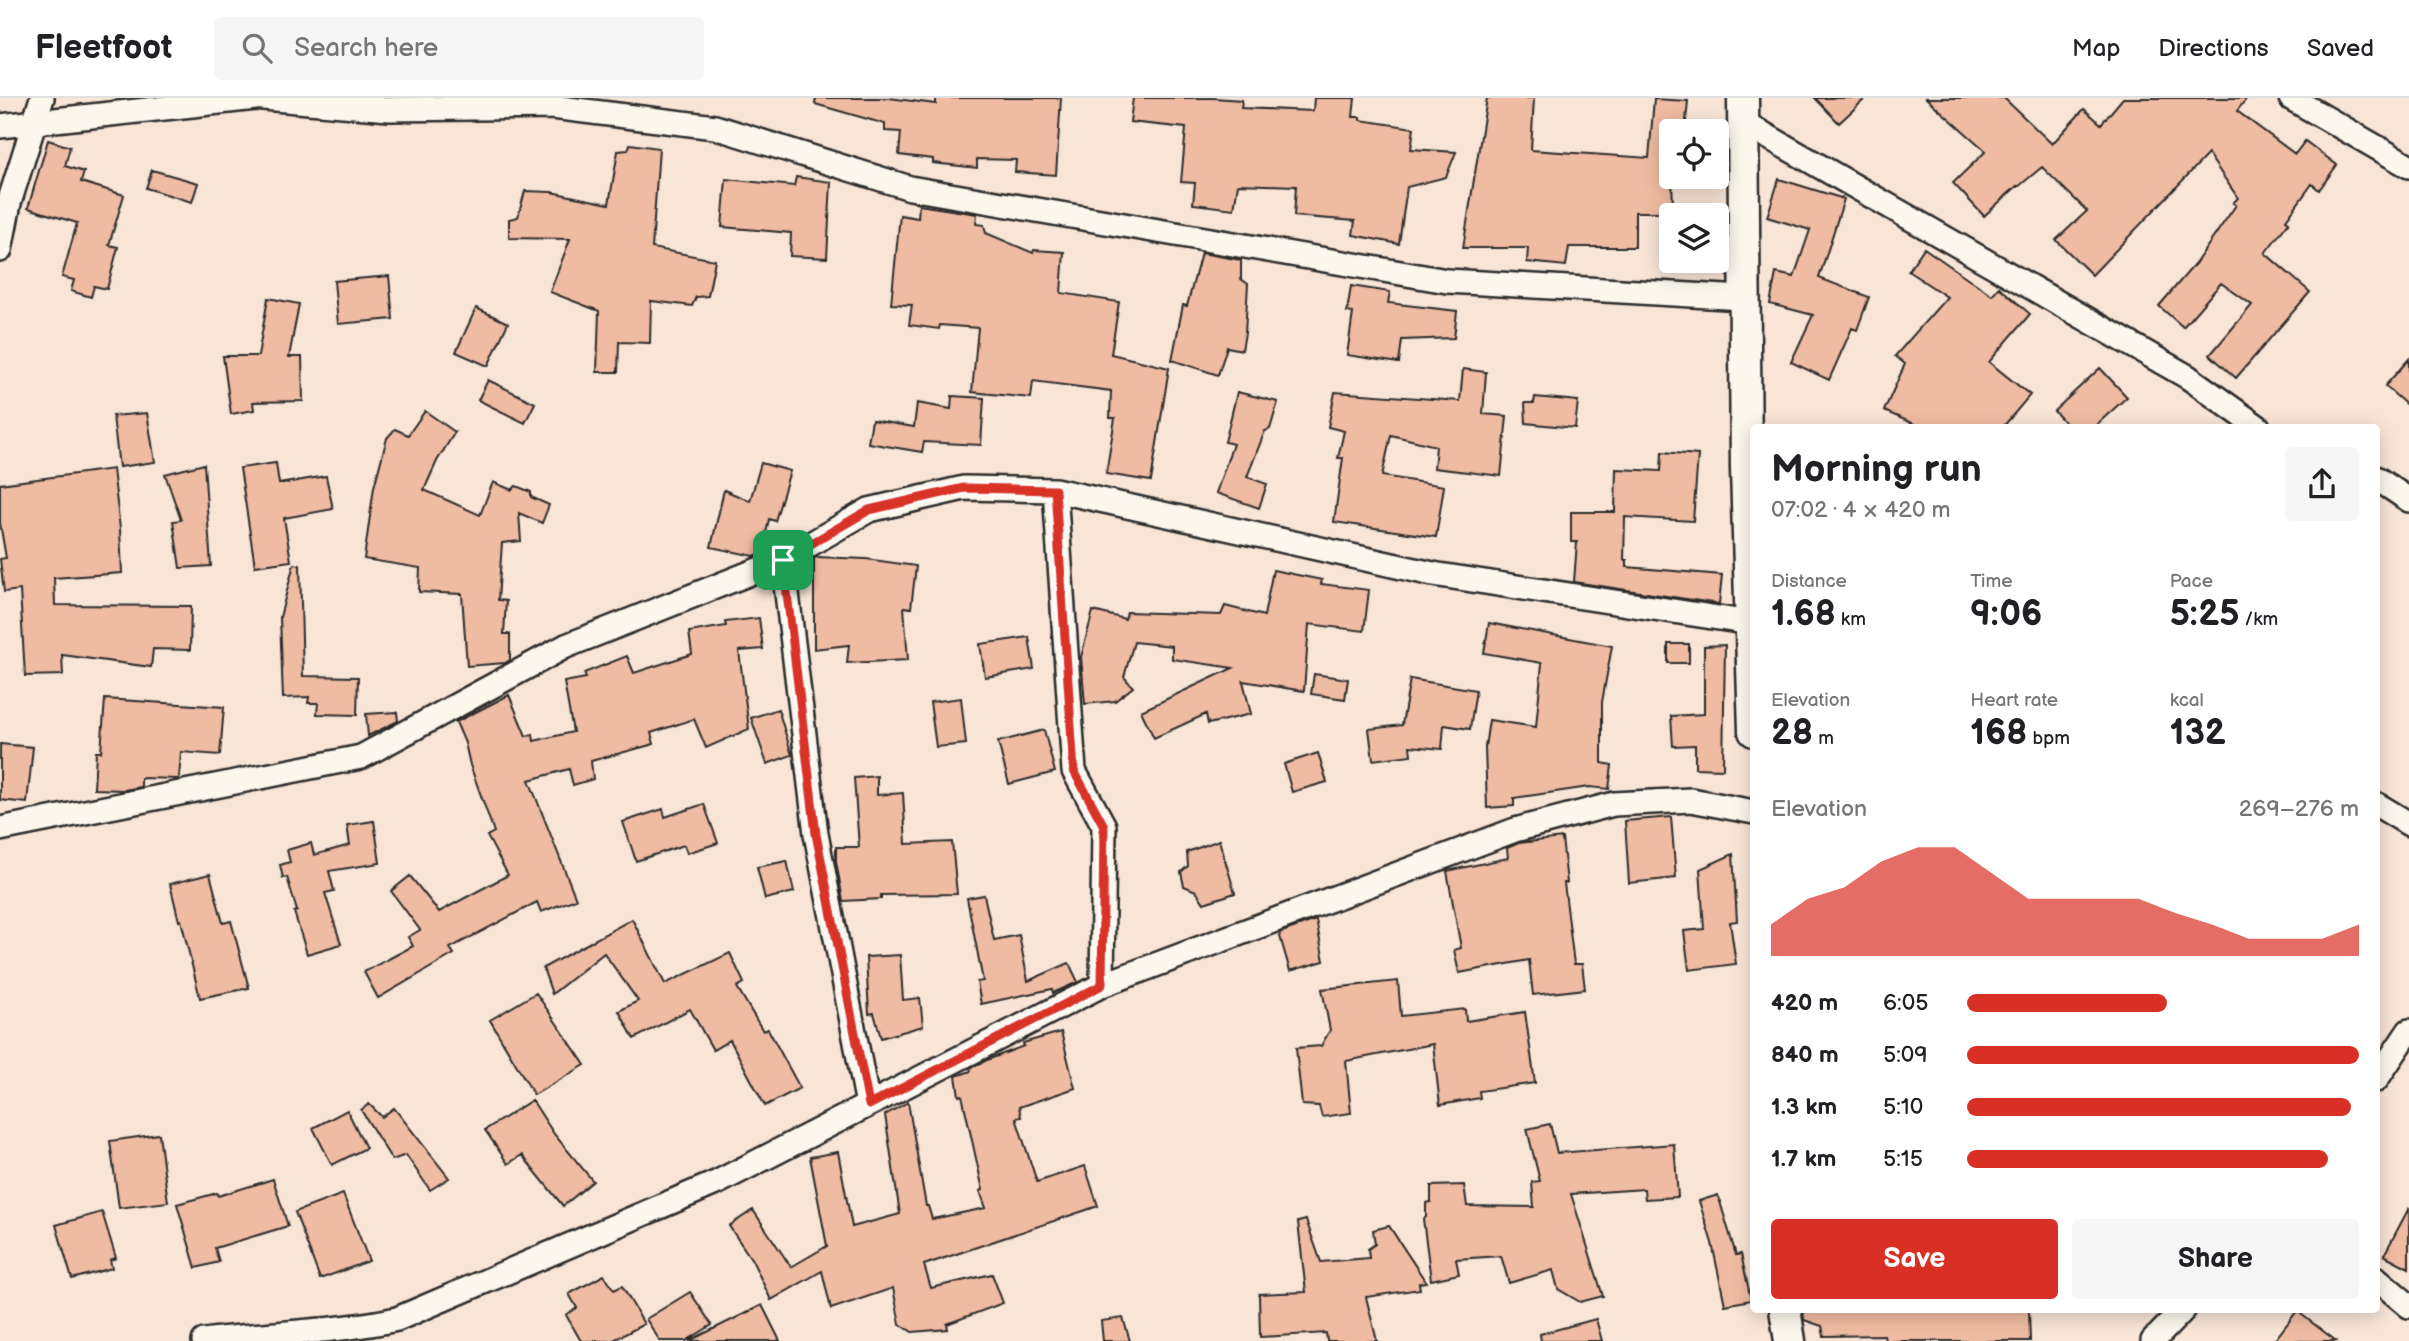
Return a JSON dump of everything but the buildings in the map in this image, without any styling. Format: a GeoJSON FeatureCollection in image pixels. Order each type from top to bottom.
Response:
{"type":"FeatureCollection","features":[{"type":"Feature","properties":{"kind":"street"},"geometry":{"type":"LineString","coordinates":[[0,250],[9,204],[42,98]]}},
{"type":"Feature","properties":{"kind":"street"},"geometry":{"type":"LineString","coordinates":[[0,126],[256,98]]}},
{"type":"Feature","properties":{"kind":"street"},"geometry":{"type":"LineString","coordinates":[[263,98],[389,109],[552,107],[715,127],[910,188],[1447,281],[1744,298]]}},
{"type":"Feature","properties":{"kind":"street"},"geometry":{"type":"LineString","coordinates":[[2291,98],[2409,166]]}},
{"type":"Feature","properties":{"kind":"street"},"geometry":{"type":"LineString","coordinates":[[1744,110],[1744,298],[1750,472]]}},
{"type":"Feature","properties":{"kind":"street"},"geometry":{"type":"LineString","coordinates":[[1744,110],[2188,377],[2254,424]]}},
{"type":"Feature","properties":{"kind":"street"},"geometry":{"type":"LineString","coordinates":[[2380,481],[2409,500]]}},
{"type":"Feature","properties":{"kind":"street"},"geometry":{"type":"LineString","coordinates":[[0,828],[361,757],[566,646],[783,560],[869,510],[964,488],[1055,490],[1433,574],[1750,622]]}},
{"type":"Feature","properties":{"kind":"street"},"geometry":{"type":"LineString","coordinates":[[1055,490],[1074,771],[1104,826],[1102,985]]}},
{"type":"Feature","properties":{"kind":"street"},"geometry":{"type":"LineString","coordinates":[[783,560],[816,834],[869,1105]]}},
{"type":"Feature","properties":{"kind":"street"},"geometry":{"type":"LineString","coordinates":[[205,1341],[243,1335],[357,1328],[397,1319],[718,1182],[1102,985],[1515,830],[1614,804],[1691,800],[1750,811]]}},
{"type":"Feature","properties":{"kind":"street"},"geometry":{"type":"LineString","coordinates":[[2380,806],[2409,824]]}},
{"type":"Feature","properties":{"kind":"street"},"geometry":{"type":"LineString","coordinates":[[2380,1074],[2409,1031]]}},
{"type":"Feature","properties":{"kind":"street"},"geometry":{"type":"LineString","coordinates":[[2380,1281],[2409,1306]]}},
{"type":"Feature","properties":{"kind":"street"},"geometry":{"type":"LineString","coordinates":[[1786,1313],[1790,1341]]}},
{"type":"Feature","properties":{"kind":"street"},"geometry":{"type":"LineString","coordinates":[[2153,1341],[2180,1313]]}},
{"type":"Feature","properties":{"kind":"route"},"geometry":{"type":"LineString","coordinates":[[964,488],[1055,490],[1074,771],[1104,826],[1102,985],[869,1105],[816,834],[783,560],[869,510],[964,488]]}}]}
